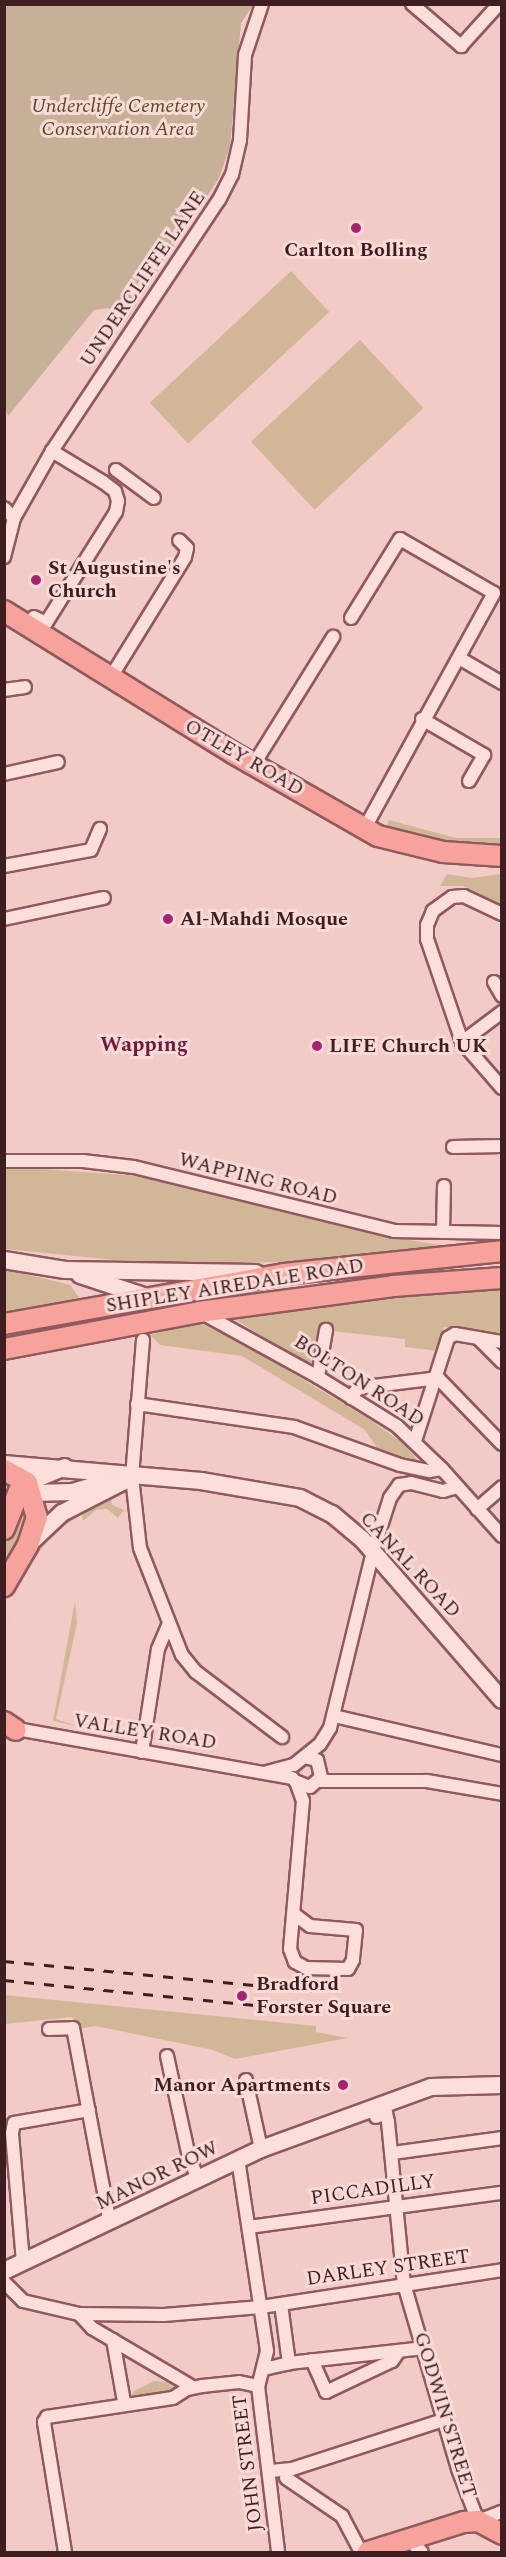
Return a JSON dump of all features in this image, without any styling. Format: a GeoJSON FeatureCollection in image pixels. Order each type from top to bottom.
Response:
{"type":"FeatureCollection","features":[{"type":"Feature","properties":{"kind":"main road","name":"OTLEY ROAD"},"geometry":{"type":"LineString","coordinates":[[4,611],[254,764],[378,836],[443,852],[501,856]]}},
{"type":"Feature","properties":{"kind":"main road","name":"SHIPLEY AIREDALE ROAD"},"geometry":{"type":"LineString","coordinates":[[4,1324],[284,1274],[501,1251]]}},
{"type":"Feature","properties":{"kind":"main road","name":"SHIPLEY AIREDALE ROAD"},"geometry":{"type":"LineString","coordinates":[[4,1349],[199,1312],[393,1286],[501,1278]]}},
{"type":"Feature","properties":{"kind":"main road"},"geometry":{"type":"LineString","coordinates":[[152,1299],[199,1312]]}},
{"type":"Feature","properties":{"kind":"main road"},"geometry":{"type":"LineString","coordinates":[[4,1470],[20,1489],[37,1517],[28,1545],[4,1586]]}},
{"type":"Feature","properties":{"kind":"main road"},"geometry":{"type":"LineString","coordinates":[[4,1529],[20,1489]]}},
{"type":"Feature","properties":{"kind":"main road"},"geometry":{"type":"LineString","coordinates":[[368,2553],[406,2548],[478,2521]]}},
{"type":"Feature","properties":{"kind":"main road","name":"GODWIN STREET"},"geometry":{"type":"LineString","coordinates":[[478,2521],[501,2534]]}},
{"type":"Feature","properties":{"kind":"street","name":"UNDERCLIFFE LANE"},"geometry":{"type":"LineString","coordinates":[[4,556],[14,518],[52,451],[219,200],[232,175],[240,140],[245,54],[262,4]]}},
{"type":"Feature","properties":{"kind":"street"},"geometry":{"type":"LineString","coordinates":[[412,4],[461,46],[499,4]]}},
{"type":"Feature","properties":{"kind":"street"},"geometry":{"type":"LineString","coordinates":[[424,15],[433,4]]}},
{"type":"Feature","properties":{"kind":"street"},"geometry":{"type":"LineString","coordinates":[[52,451],[115,491]]}},
{"type":"Feature","properties":{"kind":"street"},"geometry":{"type":"LineString","coordinates":[[34,616],[46,623],[116,512],[115,491],[120,473],[154,498]]}},
{"type":"Feature","properties":{"kind":"street"},"geometry":{"type":"LineString","coordinates":[[4,508],[14,518]]}},
{"type":"Feature","properties":{"kind":"street"},"geometry":{"type":"LineString","coordinates":[[351,618],[400,539],[495,593],[422,719],[365,828]]}},
{"type":"Feature","properties":{"kind":"street"},"geometry":{"type":"LineString","coordinates":[[111,677],[185,557],[187,548],[179,540]]}},
{"type":"Feature","properties":{"kind":"street"},"geometry":{"type":"LineString","coordinates":[[254,764],[333,637]]}},
{"type":"Feature","properties":{"kind":"street"},"geometry":{"type":"LineString","coordinates":[[459,658],[501,683]]}},
{"type":"Feature","properties":{"kind":"street"},"geometry":{"type":"LineString","coordinates":[[4,690],[25,687]]}},
{"type":"Feature","properties":{"kind":"street"},"geometry":{"type":"LineString","coordinates":[[422,719],[484,755],[469,781]]}},
{"type":"Feature","properties":{"kind":"street"},"geometry":{"type":"LineString","coordinates":[[4,774],[58,762]]}},
{"type":"Feature","properties":{"kind":"street"},"geometry":{"type":"LineString","coordinates":[[4,866],[91,850],[100,829]]}},
{"type":"Feature","properties":{"kind":"street"},"geometry":{"type":"LineString","coordinates":[[501,914],[464,896],[452,897],[433,911],[427,925],[427,939],[462,1042],[501,1088]]}},
{"type":"Feature","properties":{"kind":"street"},"geometry":{"type":"LineString","coordinates":[[4,919],[104,898]]}},
{"type":"Feature","properties":{"kind":"street"},"geometry":{"type":"LineString","coordinates":[[494,982],[501,996]]}},
{"type":"Feature","properties":{"kind":"street"},"geometry":{"type":"LineString","coordinates":[[462,1042],[501,1012]]}},
{"type":"Feature","properties":{"kind":"street"},"geometry":{"type":"LineString","coordinates":[[453,1147],[501,1146]]}},
{"type":"Feature","properties":{"kind":"street","name":"WAPPING ROAD"},"geometry":{"type":"LineString","coordinates":[[4,1161],[83,1161],[134,1167],[394,1231],[501,1233]]}},
{"type":"Feature","properties":{"kind":"street"},"geometry":{"type":"LineString","coordinates":[[443,1232],[444,1186]]}},
{"type":"Feature","properties":{"kind":"street"},"geometry":{"type":"LineString","coordinates":[[4,1260],[65,1270],[284,1274]]}},
{"type":"Feature","properties":{"kind":"street"},"geometry":{"type":"LineString","coordinates":[[65,1270],[152,1299]]}},
{"type":"Feature","properties":{"kind":"street","name":"BOLTON ROAD"},"geometry":{"type":"LineString","coordinates":[[199,1312],[318,1377],[415,1440],[501,1536]]}},
{"type":"Feature","properties":{"kind":"street"},"geometry":{"type":"LineString","coordinates":[[318,1377],[327,1330]]}},
{"type":"Feature","properties":{"kind":"street"},"geometry":{"type":"LineString","coordinates":[[415,1440],[438,1378],[446,1343],[455,1334],[501,1342]]}},
{"type":"Feature","properties":{"kind":"street"},"geometry":{"type":"LineString","coordinates":[[478,1338],[501,1362]]}},
{"type":"Feature","properties":{"kind":"street"},"geometry":{"type":"LineString","coordinates":[[142,1340],[128,1477],[140,1548],[182,1655],[196,1672],[282,1737]]}},
{"type":"Feature","properties":{"kind":"street"},"geometry":{"type":"LineString","coordinates":[[351,1398],[358,1388],[438,1378]]}},
{"type":"Feature","properties":{"kind":"street"},"geometry":{"type":"LineString","coordinates":[[438,1378],[501,1444]]}},
{"type":"Feature","properties":{"kind":"street"},"geometry":{"type":"LineString","coordinates":[[137,1404],[294,1427],[400,1465],[429,1471],[442,1469]]}},
{"type":"Feature","properties":{"kind":"street","name":"CANAL ROAD"},"geometry":{"type":"LineString","coordinates":[[4,1464],[68,1466],[128,1477],[201,1481],[281,1492],[332,1514],[373,1551],[501,1700]]}},
{"type":"Feature","properties":{"kind":"street"},"geometry":{"type":"LineString","coordinates":[[20,1489],[68,1466]]}},
{"type":"Feature","properties":{"kind":"street"},"geometry":{"type":"LineString","coordinates":[[28,1545],[62,1513],[128,1477]]}},
{"type":"Feature","properties":{"kind":"street","name":"CANAL ROAD"},"geometry":{"type":"LineString","coordinates":[[20,1489],[73,1492],[128,1477]]}},
{"type":"Feature","properties":{"kind":"street"},"geometry":{"type":"LineString","coordinates":[[267,1772],[299,1761],[320,1744],[334,1716],[373,1551],[390,1498],[399,1485],[411,1483],[443,1491],[457,1487]]}},
{"type":"Feature","properties":{"kind":"street"},"geometry":{"type":"LineString","coordinates":[[477,1509],[501,1487]]}},
{"type":"Feature","properties":{"kind":"street"},"geometry":{"type":"LineString","coordinates":[[142,1752],[158,1649],[169,1623]]}},
{"type":"Feature","properties":{"kind":"street"},"geometry":{"type":"LineString","coordinates":[[334,1716],[501,1755]]}},
{"type":"Feature","properties":{"kind":"street","name":"VALLEY ROAD"},"geometry":{"type":"LineString","coordinates":[[7,1727],[267,1772],[295,1780],[305,1787],[317,1783],[343,1781]]}},
{"type":"Feature","properties":{"kind":"street"},"geometry":{"type":"LineString","coordinates":[[303,1801],[317,1783],[321,1766],[320,1744]]}},
{"type":"Feature","properties":{"kind":"street"},"geometry":{"type":"LineString","coordinates":[[299,1761],[321,1766],[343,1781],[437,1781],[501,1794]]}},
{"type":"Feature","properties":{"kind":"street"},"geometry":{"type":"LineString","coordinates":[[294,1914],[310,1926],[356,1930],[353,1960],[348,1969],[306,1968],[295,1962],[290,1949],[303,1801],[295,1780],[299,1761]]}},
{"type":"Feature","properties":{"kind":"street"},"geometry":{"type":"LineString","coordinates":[[49,2029],[73,2028],[110,2223]]}},
{"type":"Feature","properties":{"kind":"street"},"geometry":{"type":"LineString","coordinates":[[167,2056],[198,2179]]}},
{"type":"Feature","properties":{"kind":"street"},"geometry":{"type":"LineString","coordinates":[[246,2080],[261,2149]]}},
{"type":"Feature","properties":{"kind":"street"},"geometry":{"type":"LineString","coordinates":[[501,2085],[501,2099]]}},
{"type":"Feature","properties":{"kind":"street","name":"MANOR ROW"},"geometry":{"type":"LineString","coordinates":[[4,2271],[110,2223],[261,2149],[431,2087],[501,2085]]}},
{"type":"Feature","properties":{"kind":"street"},"geometry":{"type":"LineString","coordinates":[[23,2262],[12,2133],[14,2123],[89,2110]]}},
{"type":"Feature","properties":{"kind":"street","name":"GODWIN STREET"},"geometry":{"type":"LineString","coordinates":[[376,2117],[386,2113],[388,2122],[399,2205],[404,2284],[444,2420],[478,2521]]}},
{"type":"Feature","properties":{"kind":"street"},"geometry":{"type":"LineString","coordinates":[[393,2153],[501,2138]]}},
{"type":"Feature","properties":{"kind":"street","name":"JOHN STREET"},"geometry":{"type":"LineString","coordinates":[[238,2159],[267,2351],[258,2386],[270,2471],[278,2553]]}},
{"type":"Feature","properties":{"kind":"street","name":"PICCADILLY"},"geometry":{"type":"LineString","coordinates":[[249,2227],[501,2193]]}},
{"type":"Feature","properties":{"kind":"street","name":"DARLEY STREET"},"geometry":{"type":"LineString","coordinates":[[4,2282],[23,2301],[79,2314],[164,2315],[261,2307],[501,2270]]}},
{"type":"Feature","properties":{"kind":"street"},"geometry":{"type":"LineString","coordinates":[[281,2304],[289,2363]]}},
{"type":"Feature","properties":{"kind":"street"},"geometry":{"type":"LineString","coordinates":[[79,2314],[92,2328],[189,2385]]}},
{"type":"Feature","properties":{"kind":"street"},"geometry":{"type":"LineString","coordinates":[[113,2340],[124,2404]]}},
{"type":"Feature","properties":{"kind":"street"},"geometry":{"type":"LineString","coordinates":[[264,2369],[289,2363],[424,2348]]}},
{"type":"Feature","properties":{"kind":"street"},"geometry":{"type":"LineString","coordinates":[[312,2360],[326,2392],[392,2361],[399,2351]]}},
{"type":"Feature","properties":{"kind":"street"},"geometry":{"type":"LineString","coordinates":[[65,2553],[44,2422],[47,2417],[173,2398],[187,2389],[202,2386],[239,2382],[258,2386]]}},
{"type":"Feature","properties":{"kind":"street"},"geometry":{"type":"LineString","coordinates":[[270,2471],[289,2473],[444,2420]]}},
{"type":"Feature","properties":{"kind":"street"},"geometry":{"type":"LineString","coordinates":[[272,2490],[289,2473]]}},
{"type":"Feature","properties":{"kind":"street"},"geometry":{"type":"LineString","coordinates":[[289,2473],[342,2516],[361,2553]]}},
{"type":"Feature","properties":{"kind":"street"},"geometry":{"type":"LineString","coordinates":[[478,2521],[501,2512]]}},
{"type":"Feature","properties":{"kind":"shaded area"},"geometry":{"type":"Polygon","coordinates":[[[291,271],[329,312],[188,444],[150,403],[291,271]]]}},
{"type":"Feature","properties":{"kind":"shaded area"},"geometry":{"type":"Polygon","coordinates":[[[360,340],[423,408],[314,510],[251,442],[360,340]]]}},
{"type":"Feature","properties":{"kind":"shaded area"},"geometry":{"type":"Polygon","coordinates":[[[389,820],[456,838],[501,838],[501,848],[441,846],[385,829],[389,820]]]}},
{"type":"Feature","properties":{"kind":"shaded area"},"geometry":{"type":"Polygon","coordinates":[[[447,874],[472,878],[501,874],[501,906],[463,886],[440,886],[447,874]]]}},
{"type":"Feature","properties":{"kind":"shaded area"},"geometry":{"type":"Polygon","coordinates":[[[4,1166],[138,1176],[384,1236],[446,1246],[281,1262],[155,1264],[5,1249],[4,1166]]]}},
{"type":"Feature","properties":{"kind":"shaded area"},"geometry":{"type":"Polygon","coordinates":[[[5,1269],[70,1285],[81,1300],[5,1312],[5,1269]]]}},
{"type":"Feature","properties":{"kind":"shaded area"},"geometry":{"type":"Polygon","coordinates":[[[501,1285],[501,1337],[444,1327],[438,1351],[405,1347],[405,1339],[322,1330],[312,1367],[236,1320],[237,1316],[333,1298],[501,1285]]]}},
{"type":"Feature","properties":{"kind":"shaded area"},"geometry":{"type":"Polygon","coordinates":[[[198,1322],[242,1343],[367,1418],[404,1444],[419,1462],[377,1448],[365,1430],[242,1356],[160,1345],[150,1335],[198,1322]]]}},
{"type":"Feature","properties":{"kind":"shaded area"},"geometry":{"type":"Polygon","coordinates":[[[111,1499],[112,1505],[124,1510],[118,1518],[107,1509],[96,1510],[83,1521],[81,1511],[111,1499]]]}},
{"type":"Feature","properties":{"kind":"shaded area"},"geometry":{"type":"Polygon","coordinates":[[[14,1512],[25,1512],[27,1524],[9,1557],[5,1555],[4,1542],[14,1512]]]}},
{"type":"Feature","properties":{"kind":"shaded area"},"geometry":{"type":"Polygon","coordinates":[[[73,1515],[75,1519],[55,1531],[19,1579],[20,1573],[51,1532],[73,1515]]]}},
{"type":"Feature","properties":{"kind":"shaded area"},"geometry":{"type":"Polygon","coordinates":[[[75,1601],[77,1623],[56,1719],[77,1726],[53,1721],[75,1601]]]}},
{"type":"Feature","properties":{"kind":"shaded area"},"geometry":{"type":"Polygon","coordinates":[[[4,1995],[316,2026],[316,2032],[348,2038],[235,2059],[213,2050],[96,2026],[77,2029],[72,2017],[5,2024],[4,1995]]]}},
{"type":"Feature","properties":{"kind":"shaded area"},"geometry":{"type":"Polygon","coordinates":[[[154,2381],[167,2382],[176,2389],[130,2399],[134,2391],[154,2381]]]}},
{"type":"Feature","properties":{"kind":"green space","name":"Undercliffe Cemetery Conservation Area"},"geometry":{"type":"Polygon","coordinates":[[[4,5],[253,5],[241,23],[230,146],[219,178],[127,319],[108,308],[94,310],[8,416],[4,404],[4,5]]]}},
{"type":"Feature","properties":{"kind":"railway"},"geometry":{"type":"LineString","coordinates":[[4,1961],[314,1991]]}},
{"type":"Feature","properties":{"kind":"railway"},"geometry":{"type":"LineString","coordinates":[[4,1980],[312,2011]]}},
{"type":"Feature","properties":{"kind":"place","name":"Carlton Bolling"},"geometry":{"type":"Point","coordinates":[356,228]}},
{"type":"Feature","properties":{"kind":"place","name":"St Augustine's Church"},"geometry":{"type":"Point","coordinates":[36,580]}},
{"type":"Feature","properties":{"kind":"place","name":"Al‐Mahdi Mosque"},"geometry":{"type":"Point","coordinates":[168,919]}},
{"type":"Feature","properties":{"kind":"place","name":"LIFE Church UK"},"geometry":{"type":"Point","coordinates":[317,1046]}},
{"type":"Feature","properties":{"kind":"place","name":"Bradford Forster Square"},"geometry":{"type":"Point","coordinates":[242,1996]}},
{"type":"Feature","properties":{"kind":"place","name":"Manor Apartments"},"geometry":{"type":"Point","coordinates":[343,2085]}},
{"type":"Feature","properties":{"kind":"district","name":"Wapping"},"geometry":{"type":"Point","coordinates":[144,1045]}}]}
